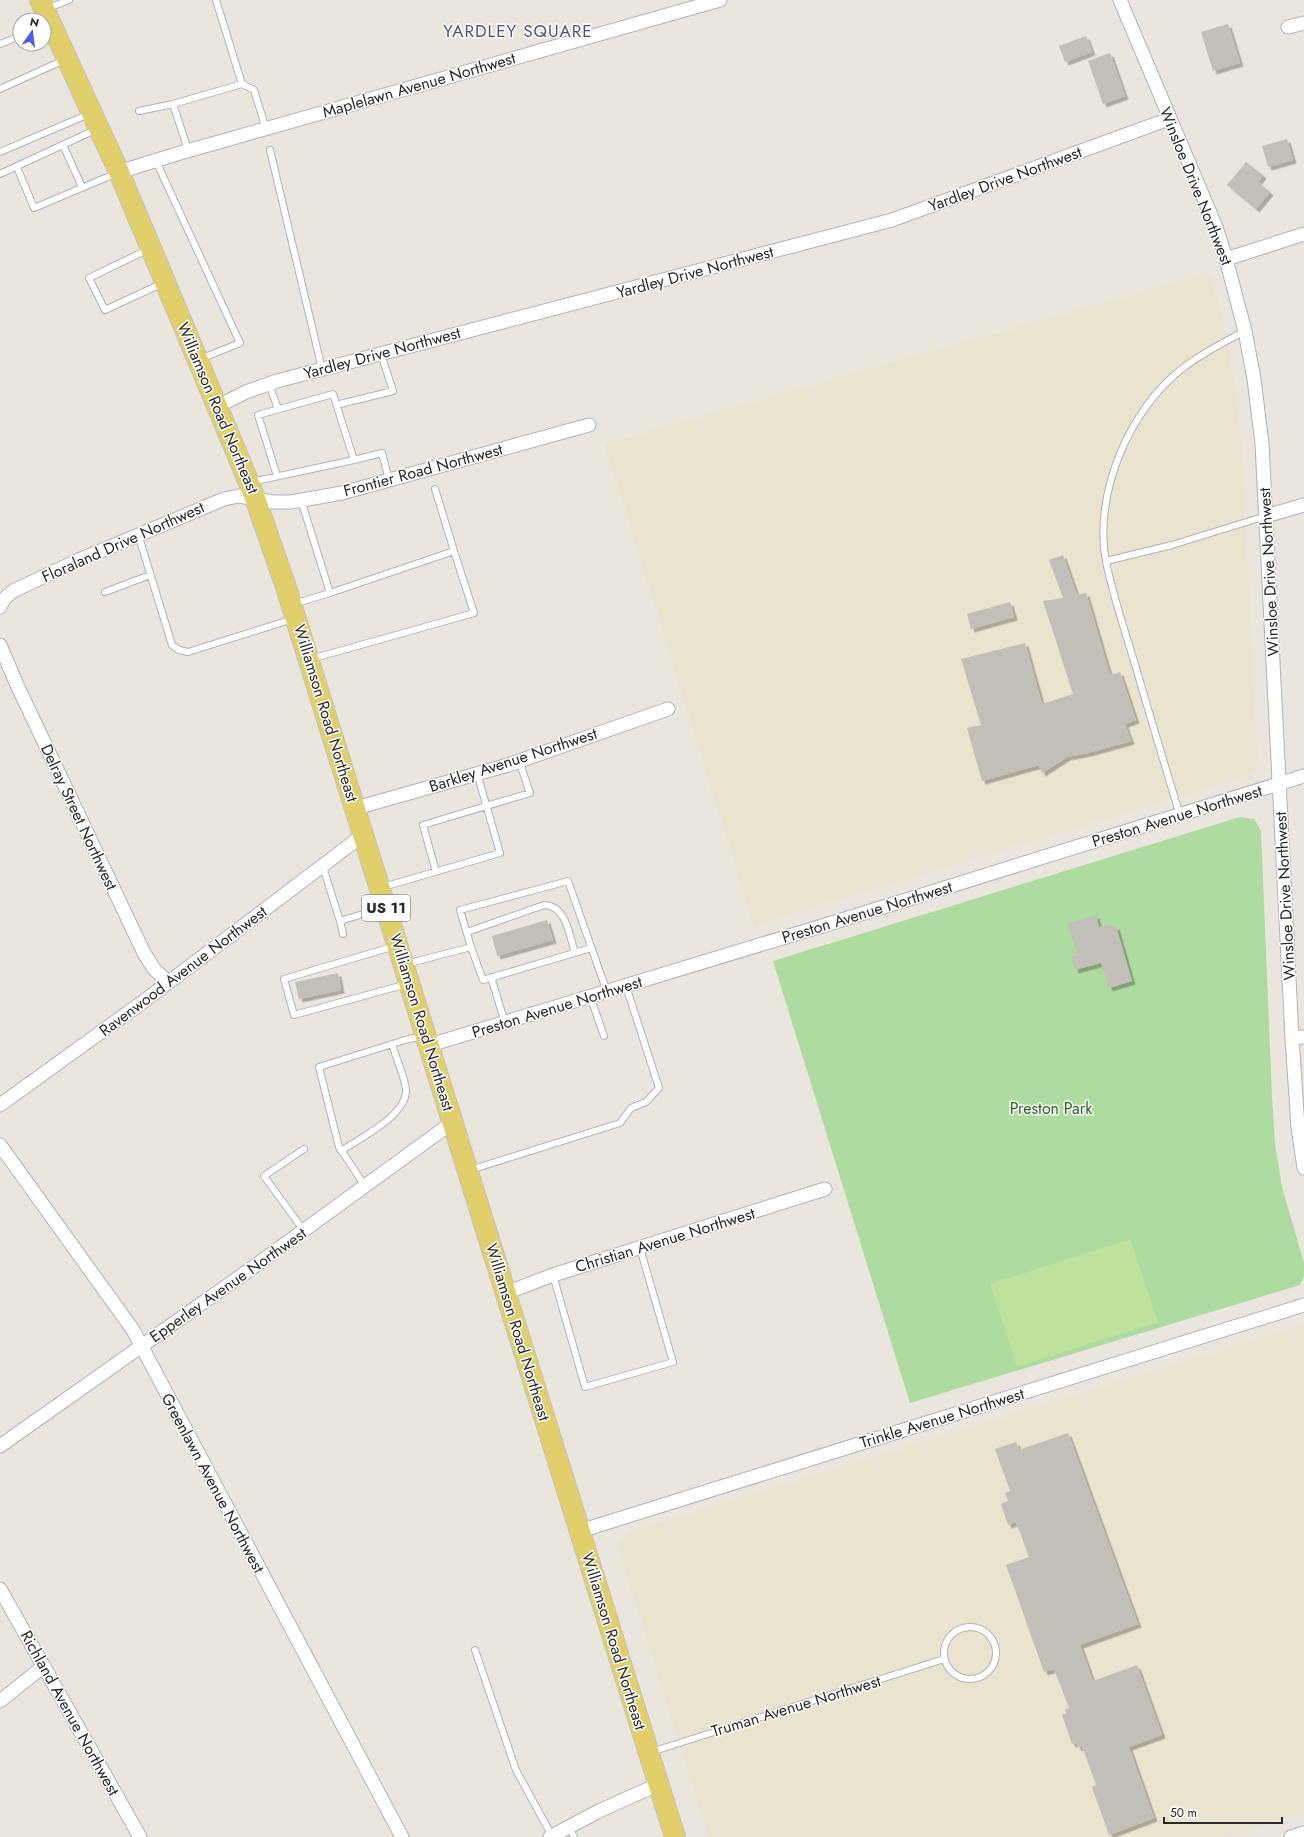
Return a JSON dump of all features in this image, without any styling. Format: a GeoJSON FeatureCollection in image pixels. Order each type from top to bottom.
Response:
{"type":"FeatureCollection","features":[{"type":"Feature","properties":{"kind":"main road","name":"Williamson Road Northeast"},"geometry":{"type":"LineString","coordinates":[[52,28],[119,172],[252,490],[294,611],[469,1170],[675,1837]]}},
{"type":"Feature","properties":{"kind":"street","name":"Maplelawn Avenue Northwest"},"geometry":{"type":"LineString","coordinates":[[119,172],[188,150],[720,0]]}},
{"type":"Feature","properties":{"kind":"street","name":"Winsloe Drive Northwest"},"geometry":{"type":"LineString","coordinates":[[1120,0],[1169,119],[1216,227],[1245,331],[1254,379],[1262,444],[1280,784],[1298,1038],[1298,1127],[1304,1168]]}},
{"type":"Feature","properties":{"kind":"street"},"geometry":{"type":"LineString","coordinates":[[1288,27],[1304,22]]}},
{"type":"Feature","properties":{"kind":"street","name":"Yardley Drive Northwest"},"geometry":{"type":"LineString","coordinates":[[216,407],[246,392],[322,369],[892,220],[1169,119]]}},
{"type":"Feature","properties":{"kind":"street"},"geometry":{"type":"LineString","coordinates":[[1226,259],[1304,234]]}},
{"type":"Feature","properties":{"kind":"street","name":"Frontier Road Northwest"},"geometry":{"type":"LineString","coordinates":[[252,490],[273,502],[301,500],[342,493],[589,425]]}},
{"type":"Feature","properties":{"kind":"street","name":"Floraland Drive Northwest"},"geometry":{"type":"LineString","coordinates":[[0,607],[4,599],[14,591],[138,534],[224,499],[239,496],[252,490]]}},
{"type":"Feature","properties":{"kind":"street"},"geometry":{"type":"LineString","coordinates":[[1266,516],[1304,505]]}},
{"type":"Feature","properties":{"kind":"street","name":"Delray Street Northwest"},"geometry":{"type":"LineString","coordinates":[[0,645],[17,685],[144,954],[154,969],[168,982]]}},
{"type":"Feature","properties":{"kind":"street","name":"Barkley Avenue Northwest"},"geometry":{"type":"LineString","coordinates":[[356,808],[519,761],[668,709]]}},
{"type":"Feature","properties":{"kind":"street","name":"Preston Avenue Northwest"},"geometry":{"type":"LineString","coordinates":[[428,1040],[505,1023],[1304,776]]}},
{"type":"Feature","properties":{"kind":"street","name":"Ravenwood Avenue Northwest"},"geometry":{"type":"LineString","coordinates":[[0,1105],[323,867],[364,834]]}},
{"type":"Feature","properties":{"kind":"street","name":"Epperley Avenue Northwest"},"geometry":{"type":"LineString","coordinates":[[0,1446],[366,1187],[453,1122]]}},
{"type":"Feature","properties":{"kind":"street","name":"Greenlawn Avenue Northwest"},"geometry":{"type":"LineString","coordinates":[[0,1145],[133,1330],[261,1574],[356,1748],[402,1837]]}},
{"type":"Feature","properties":{"kind":"street","name":"Christian Avenue Northwest"},"geometry":{"type":"LineString","coordinates":[[506,1293],[553,1275],[825,1189]]}},
{"type":"Feature","properties":{"kind":"street","name":"Trinkle Avenue Northwest"},"geometry":{"type":"LineString","coordinates":[[580,1531],[1304,1305]]}},
{"type":"Feature","properties":{"kind":"street","name":"Richland Avenue Northwest"},"geometry":{"type":"LineString","coordinates":[[0,1589],[140,1837]]}},
{"type":"Feature","properties":{"kind":"street"},"geometry":{"type":"LineString","coordinates":[[0,1701],[44,1666]]}},
{"type":"Feature","properties":{"kind":"street"},"geometry":{"type":"LineString","coordinates":[[551,1837],[571,1832],[659,1784]]}},
{"type":"Feature","properties":{"kind":"street"},"geometry":{"type":"LineString","coordinates":[[1291,1837],[1304,1833]]}},
{"type":"Feature","properties":{"kind":"lane"},"geometry":{"type":"LineString","coordinates":[[48,12],[69,0]]}},
{"type":"Feature","properties":{"kind":"lane"},"geometry":{"type":"LineString","coordinates":[[216,0],[242,84]]}},
{"type":"Feature","properties":{"kind":"lane"},"geometry":{"type":"LineString","coordinates":[[0,44],[12,39]]}},
{"type":"Feature","properties":{"kind":"lane"},"geometry":{"type":"LineString","coordinates":[[0,89],[67,59]]}},
{"type":"Feature","properties":{"kind":"lane"},"geometry":{"type":"LineString","coordinates":[[139,111],[173,104],[242,84],[254,90],[266,129]]}},
{"type":"Feature","properties":{"kind":"lane"},"geometry":{"type":"LineString","coordinates":[[173,104],[188,150]]}},
{"type":"Feature","properties":{"kind":"lane"},"geometry":{"type":"LineString","coordinates":[[0,174],[63,145],[95,121]]}},
{"type":"Feature","properties":{"kind":"lane"},"geometry":{"type":"LineString","coordinates":[[0,152],[95,121]]}},
{"type":"Feature","properties":{"kind":"lane"},"geometry":{"type":"LineString","coordinates":[[63,145],[82,187]]}},
{"type":"Feature","properties":{"kind":"lane"},"geometry":{"type":"LineString","coordinates":[[270,150],[322,369]]}},
{"type":"Feature","properties":{"kind":"lane"},"geometry":{"type":"LineString","coordinates":[[156,161],[240,343],[197,360]]}},
{"type":"Feature","properties":{"kind":"lane"},"geometry":{"type":"LineString","coordinates":[[17,167],[34,208],[119,172]]}},
{"type":"Feature","properties":{"kind":"lane"},"geometry":{"type":"LineString","coordinates":[[151,248],[89,278],[104,310],[165,283]]}},
{"type":"Feature","properties":{"kind":"lane"},"geometry":{"type":"LineString","coordinates":[[1180,815],[1127,639],[1106,561],[1104,536],[1105,510],[1110,484],[1120,454],[1132,429],[1146,407],[1167,382],[1183,368],[1212,348],[1245,331]]}},
{"type":"Feature","properties":{"kind":"lane"},"geometry":{"type":"LineString","coordinates":[[336,405],[393,391],[381,354]]}},
{"type":"Feature","properties":{"kind":"lane"},"geometry":{"type":"LineString","coordinates":[[269,384],[278,410]]}},
{"type":"Feature","properties":{"kind":"lane"},"geometry":{"type":"LineString","coordinates":[[278,476],[258,415],[332,394],[354,460]]}},
{"type":"Feature","properties":{"kind":"lane"},"geometry":{"type":"LineString","coordinates":[[252,490],[278,476],[382,453],[390,480]]}},
{"type":"Feature","properties":{"kind":"lane"},"geometry":{"type":"LineString","coordinates":[[309,660],[474,613],[435,489]]}},
{"type":"Feature","properties":{"kind":"lane"},"geometry":{"type":"LineString","coordinates":[[301,500],[330,593]]}},
{"type":"Feature","properties":{"kind":"lane"},"geometry":{"type":"LineString","coordinates":[[1106,561],[1172,546],[1266,516]]}},
{"type":"Feature","properties":{"kind":"lane"},"geometry":{"type":"LineString","coordinates":[[138,534],[172,645],[179,650],[188,652],[294,611],[330,593],[454,551]]}},
{"type":"Feature","properties":{"kind":"lane"},"geometry":{"type":"LineString","coordinates":[[105,592],[150,575]]}},
{"type":"Feature","properties":{"kind":"lane"},"geometry":{"type":"LineString","coordinates":[[436,872],[423,825],[530,793],[519,761]]}},
{"type":"Feature","properties":{"kind":"lane"},"geometry":{"type":"LineString","coordinates":[[340,921],[436,872],[500,853],[477,773]]}},
{"type":"Feature","properties":{"kind":"lane"},"geometry":{"type":"LineString","coordinates":[[323,867],[343,934]]}},
{"type":"Feature","properties":{"kind":"lane"},"geometry":{"type":"LineString","coordinates":[[591,948],[483,980],[460,910],[568,881],[607,992]]}},
{"type":"Feature","properties":{"kind":"lane"},"geometry":{"type":"LineString","coordinates":[[466,932],[544,905],[558,910],[565,918],[575,953]]}},
{"type":"Feature","properties":{"kind":"lane"},"geometry":{"type":"LineString","coordinates":[[398,945],[284,979],[294,1015],[410,983]]}},
{"type":"Feature","properties":{"kind":"lane"},"geometry":{"type":"LineString","coordinates":[[404,964],[471,947]]}},
{"type":"Feature","properties":{"kind":"lane"},"geometry":{"type":"LineString","coordinates":[[491,977],[505,1023]]}},
{"type":"Feature","properties":{"kind":"lane"},"geometry":{"type":"LineString","coordinates":[[469,1170],[620,1123],[631,1108],[646,1102],[659,1088],[626,986]]}},
{"type":"Feature","properties":{"kind":"lane"},"geometry":{"type":"LineString","coordinates":[[590,996],[604,1036]]}},
{"type":"Feature","properties":{"kind":"lane"},"geometry":{"type":"LineString","coordinates":[[366,1187],[341,1151],[319,1067],[392,1044],[428,1040]]}},
{"type":"Feature","properties":{"kind":"lane"},"geometry":{"type":"LineString","coordinates":[[341,1151],[396,1114],[403,1103],[406,1090],[392,1044]]}},
{"type":"Feature","properties":{"kind":"lane"},"geometry":{"type":"LineString","coordinates":[[304,1149],[264,1176],[304,1231]]}},
{"type":"Feature","properties":{"kind":"lane"},"geometry":{"type":"LineString","coordinates":[[553,1275],[585,1387],[673,1362],[640,1248]]}},
{"type":"Feature","properties":{"kind":"lane"},"geometry":{"type":"LineString","coordinates":[[963,1628],[980,1630],[989,1635],[995,1643],[996,1653],[994,1662],[988,1671],[980,1676],[968,1678],[959,1676],[950,1671],[944,1660],[944,1650],[947,1640],[954,1633],[963,1628]]}},
{"type":"Feature","properties":{"kind":"lane"},"geometry":{"type":"LineString","coordinates":[[475,1650],[516,1770],[551,1837]]}},
{"type":"Feature","properties":{"kind":"lane","name":"Truman Avenue Northwest"},"geometry":{"type":"LineString","coordinates":[[649,1752],[944,1660]]}},
{"type":"Feature","properties":{"kind":"shaded area"},"geometry":{"type":"Polygon","coordinates":[[[1210,273],[1223,322],[1233,375],[1241,441],[1257,757],[1256,767],[1250,775],[754,925],[605,444],[1210,273]]]}},
{"type":"Feature","properties":{"kind":"shaded area"},"geometry":{"type":"Polygon","coordinates":[[[1304,1325],[1304,1812],[1222,1837],[709,1837],[619,1549],[621,1539],[627,1533],[1304,1325]]]}},
{"type":"Feature","properties":{"kind":"green space","name":"Preston Park"},"geometry":{"type":"Polygon","coordinates":[[[1240,817],[1254,819],[1261,831],[1275,1144],[1282,1187],[1304,1263],[1304,1276],[1300,1285],[910,1403],[773,961],[1240,817]]]}},
{"type":"Feature","properties":{"kind":"green space"},"geometry":{"type":"Polygon","coordinates":[[[1130,1239],[1158,1322],[1017,1367],[990,1284],[1130,1239]]]}},
{"type":"Feature","properties":{"kind":"building"},"geometry":{"type":"Polygon","coordinates":[[[1228,24],[1240,63],[1213,71],[1201,32],[1228,24]]]}},
{"type":"Feature","properties":{"kind":"building"},"geometry":{"type":"Polygon","coordinates":[[[1086,36],[1092,52],[1065,62],[1059,46],[1086,36]]]}},
{"type":"Feature","properties":{"kind":"building"},"geometry":{"type":"Polygon","coordinates":[[[1110,53],[1125,96],[1103,104],[1088,61],[1110,53]]]}},
{"type":"Feature","properties":{"kind":"building"},"geometry":{"type":"Polygon","coordinates":[[[1287,139],[1293,160],[1268,167],[1262,146],[1287,139]]]}},
{"type":"Feature","properties":{"kind":"building"},"geometry":{"type":"Polygon","coordinates":[[[1246,162],[1263,175],[1258,182],[1270,192],[1256,209],[1227,185],[1246,162]]]}},
{"type":"Feature","properties":{"kind":"building"},"geometry":{"type":"Polygon","coordinates":[[[1063,555],[1077,595],[1086,593],[1110,675],[1120,672],[1136,720],[1125,724],[1131,741],[1088,753],[1067,757],[1042,773],[1039,765],[982,781],[967,728],[981,725],[961,659],[1025,643],[1042,704],[1073,694],[1043,601],[1063,598],[1049,560],[1063,555]]]}},
{"type":"Feature","properties":{"kind":"building"},"geometry":{"type":"Polygon","coordinates":[[[1010,602],[1014,617],[971,629],[967,614],[1010,602]]]}},
{"type":"Feature","properties":{"kind":"building"},"geometry":{"type":"Polygon","coordinates":[[[1096,915],[1099,927],[1110,924],[1111,927],[1116,926],[1132,981],[1109,988],[1101,963],[1075,970],[1071,957],[1077,955],[1068,923],[1096,915]]]}},
{"type":"Feature","properties":{"kind":"building"},"geometry":{"type":"Polygon","coordinates":[[[547,920],[553,940],[497,956],[492,936],[547,920]]]}},
{"type":"Feature","properties":{"kind":"building"},"geometry":{"type":"Polygon","coordinates":[[[338,973],[341,990],[299,999],[295,982],[338,973]]]}},
{"type":"Feature","properties":{"kind":"building"},"geometry":{"type":"Polygon","coordinates":[[[1068,1433],[1138,1624],[1080,1645],[1093,1681],[1137,1665],[1162,1735],[1129,1747],[1154,1818],[1109,1835],[1092,1787],[1096,1785],[1082,1746],[1078,1748],[1076,1743],[1072,1744],[1062,1715],[1066,1713],[1065,1709],[1069,1708],[1054,1669],[1044,1672],[1006,1565],[1029,1557],[1016,1522],[1008,1525],[1001,1504],[1008,1501],[1005,1493],[1010,1491],[995,1449],[1016,1442],[1019,1450],[1068,1433]]]}},
{"type":"Feature","properties":{"kind":"district","name":"YARDLEY SQUARE"},"geometry":{"type":"Point","coordinates":[518,31]}}]}
